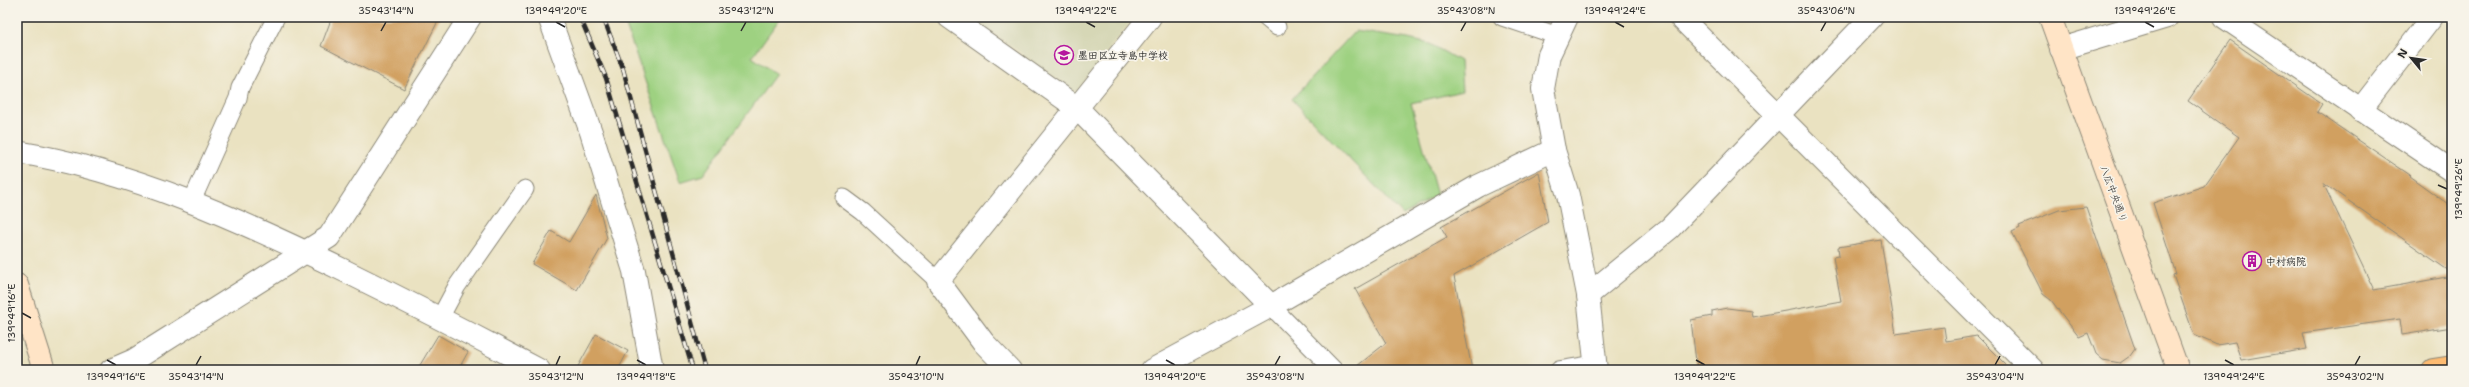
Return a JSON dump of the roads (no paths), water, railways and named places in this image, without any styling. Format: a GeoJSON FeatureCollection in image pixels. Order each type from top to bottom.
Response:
{"type":"FeatureCollection","features":[{"type":"Feature","properties":{"kind":"main road"},"geometry":{"type":"LineString","coordinates":[[2434,370],[2452,367]]}},
{"type":"Feature","properties":{"kind":"street"},"geometry":{"type":"LineString","coordinates":[[112,370],[134,360],[329,237],[470,17]]}},
{"type":"Feature","properties":{"kind":"street"},"geometry":{"type":"LineString","coordinates":[[549,17],[591,132],[634,271],[652,370]]}},
{"type":"Feature","properties":{"kind":"street"},"geometry":{"type":"LineString","coordinates":[[949,17],[1076,107],[1271,306]]}},
{"type":"Feature","properties":{"kind":"street"},"geometry":{"type":"LineString","coordinates":[[1010,370],[984,343],[938,281],[1076,107],[1150,17]]}},
{"type":"Feature","properties":{"kind":"street"},"geometry":{"type":"LineString","coordinates":[[1680,17],[2033,370]]}},
{"type":"Feature","properties":{"kind":"street"},"geometry":{"type":"LineString","coordinates":[[1588,295],[1670,228],[1779,116],[1872,17]]}},
{"type":"Feature","properties":{"kind":"street","name":"八広中央通り"},"geometry":{"type":"LineString","coordinates":[[2050,17],[2178,370]]}},
{"type":"Feature","properties":{"kind":"street"},"geometry":{"type":"LineString","coordinates":[[2061,49],[2167,17]]}},
{"type":"Feature","properties":{"kind":"street"},"geometry":{"type":"LineString","coordinates":[[2224,17],[2452,171]]}},
{"type":"Feature","properties":{"kind":"street"},"geometry":{"type":"LineString","coordinates":[[2360,110],[2432,17]]}},
{"type":"Feature","properties":{"kind":"street"},"geometry":{"type":"LineString","coordinates":[[1563,26],[1549,55],[1543,89],[1554,150],[1568,195],[1588,295],[1596,367]]}},
{"type":"Feature","properties":{"kind":"street"},"geometry":{"type":"LineString","coordinates":[[1152,370],[1271,306],[1478,186],[1554,150]]}},
{"type":"Feature","properties":{"kind":"street"},"geometry":{"type":"LineString","coordinates":[[17,152],[61,159],[192,201],[305,252],[440,318],[539,370]]}},
{"type":"Feature","properties":{"kind":"street"},"geometry":{"type":"LineString","coordinates":[[17,285],[44,370]]}},
{"type":"Feature","properties":{"kind":"lane"},"geometry":{"type":"LineString","coordinates":[[192,201],[238,98],[240,88],[276,17]]}},
{"type":"Feature","properties":{"kind":"lane"},"geometry":{"type":"LineString","coordinates":[[1502,17],[1563,26]]}},
{"type":"Feature","properties":{"kind":"lane"},"geometry":{"type":"LineString","coordinates":[[440,318],[457,286],[525,190]]}},
{"type":"Feature","properties":{"kind":"lane"},"geometry":{"type":"LineString","coordinates":[[844,198],[863,212],[938,281]]}},
{"type":"Feature","properties":{"kind":"lane"},"geometry":{"type":"LineString","coordinates":[[1271,306],[1334,370]]}},
{"type":"Feature","properties":{"kind":"lane"},"geometry":{"type":"LineString","coordinates":[[1559,370],[1596,367]]}},
{"type":"Feature","properties":{"kind":"railway"},"geometry":{"type":"LineString","coordinates":[[580,17],[606,78],[693,370]]}},
{"type":"Feature","properties":{"kind":"railway"},"geometry":{"type":"LineString","coordinates":[[603,17],[623,69],[705,370]]}},
{"type":"Feature","properties":{"kind":"place","name":"墨田区立寺島中学校"},"geometry":{"type":"Point","coordinates":[1064,55]}},
{"type":"Feature","properties":{"kind":"place","name":"中村病院"},"geometry":{"type":"Point","coordinates":[2252,261]}}]}
